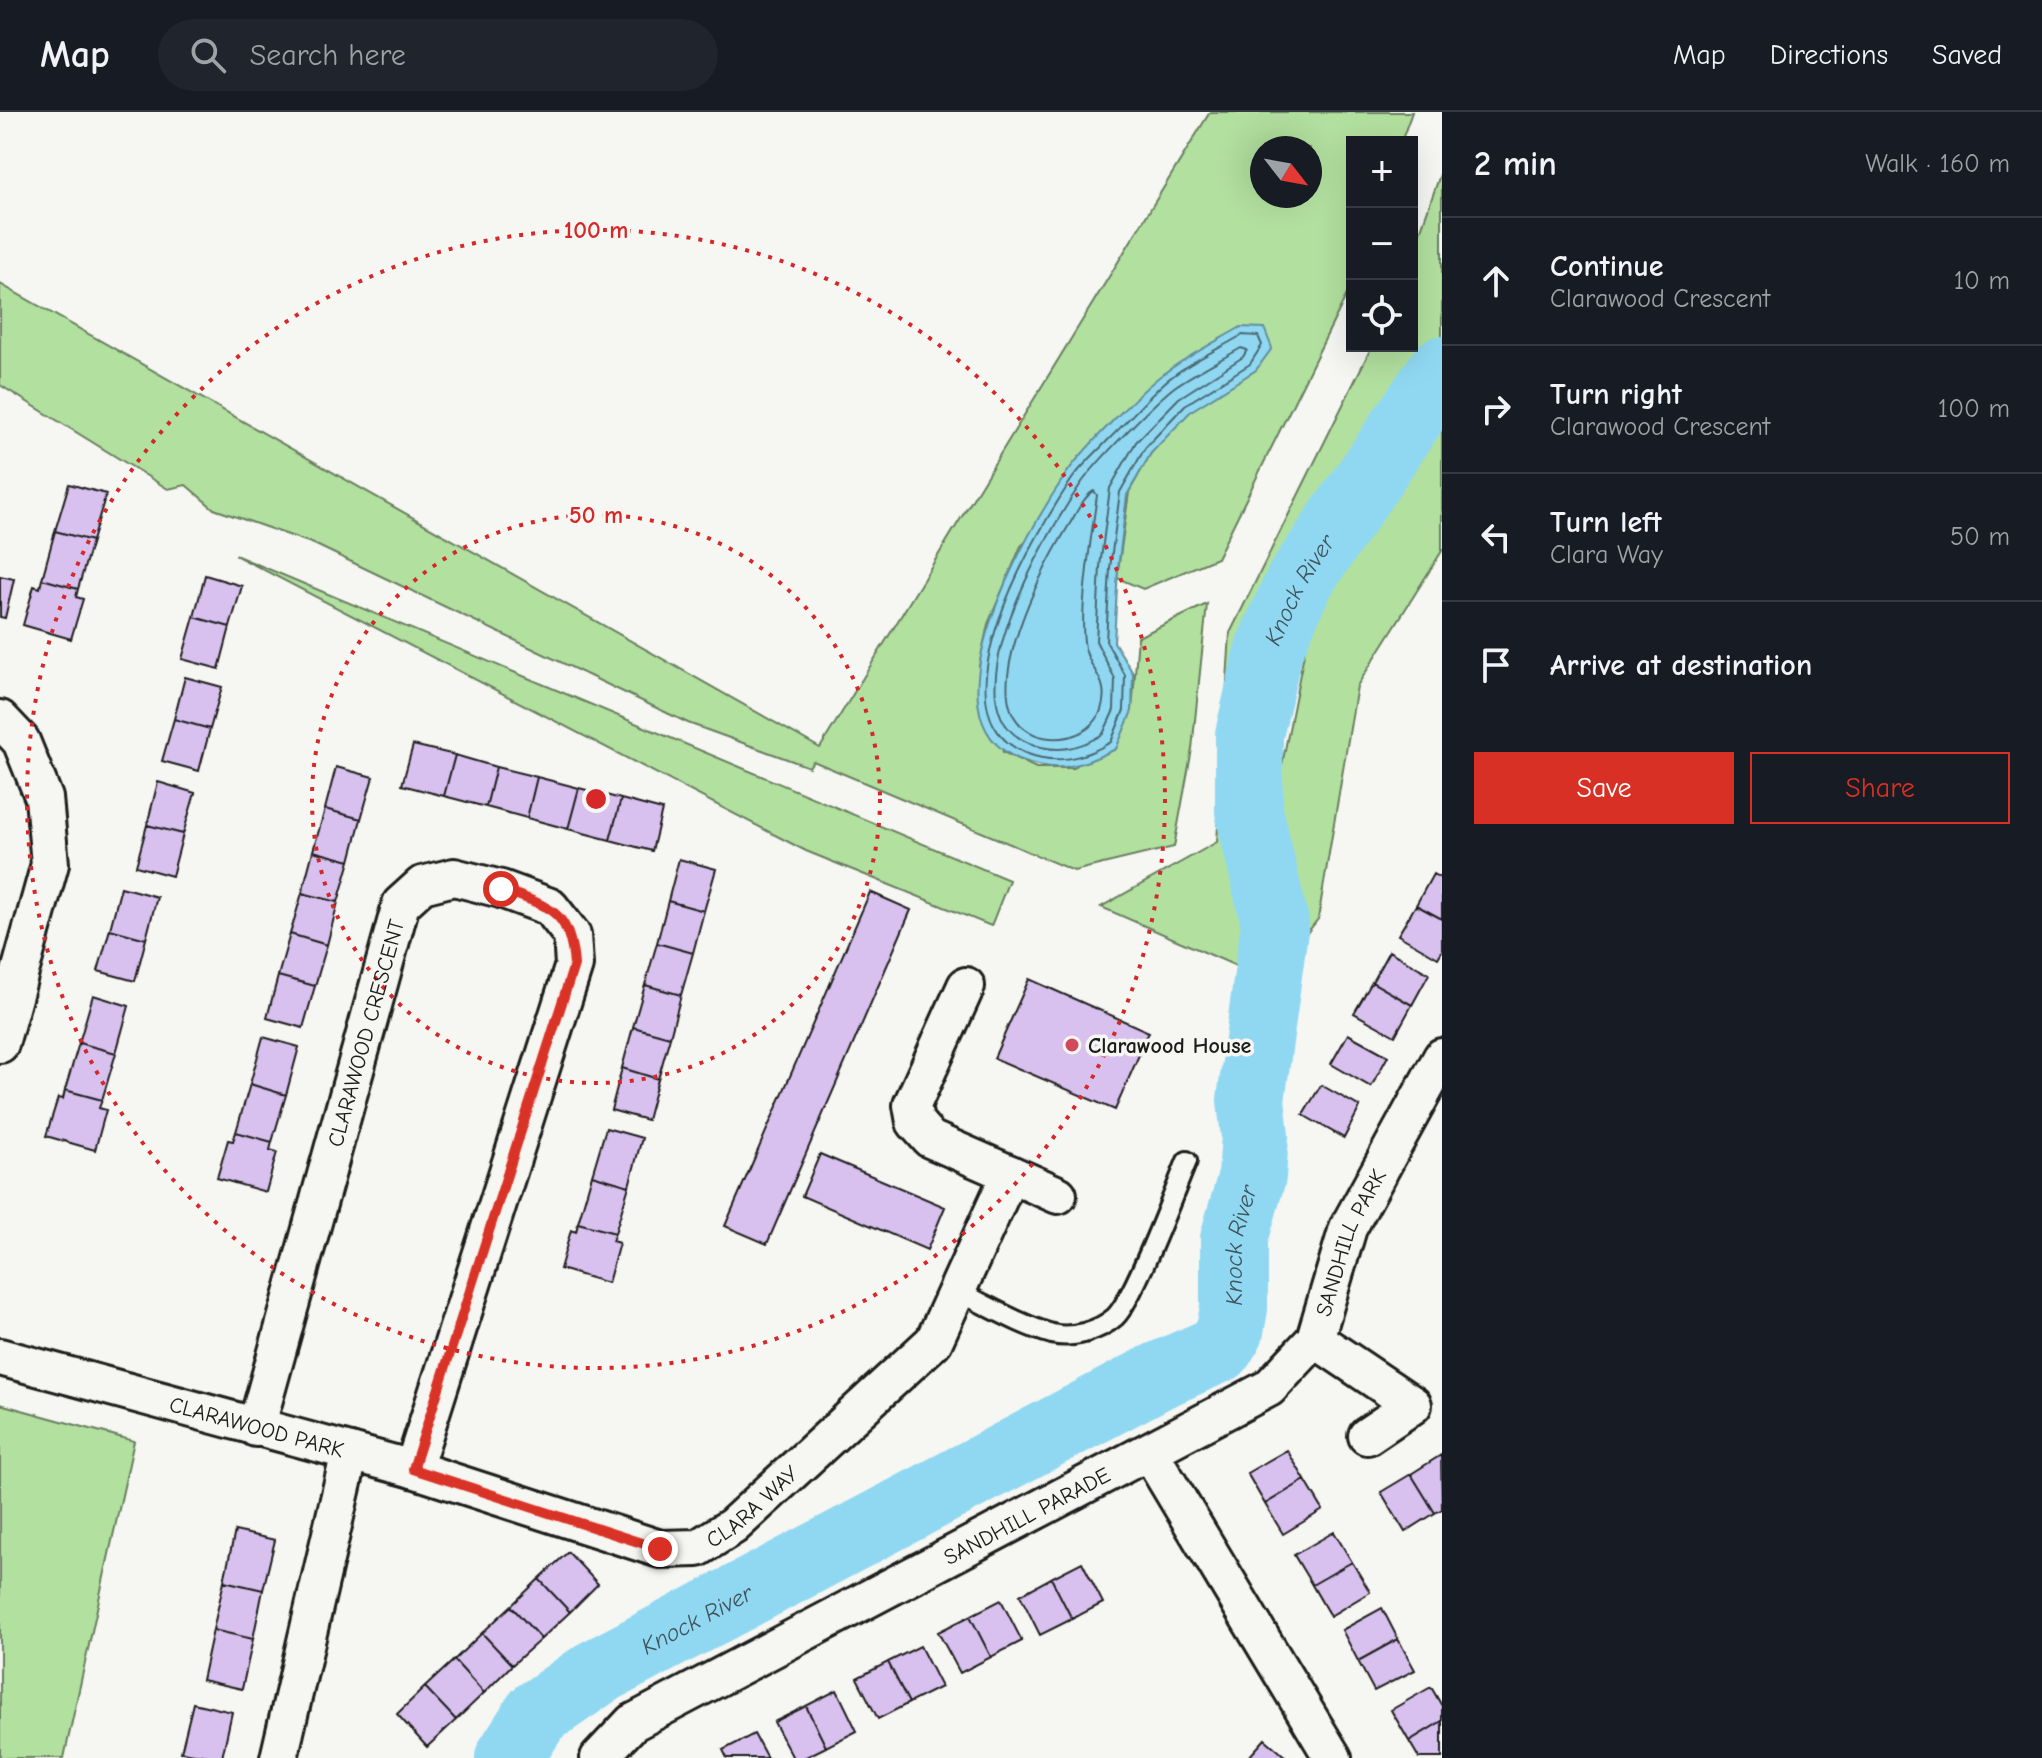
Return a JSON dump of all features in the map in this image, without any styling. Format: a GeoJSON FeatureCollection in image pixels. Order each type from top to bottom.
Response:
{"type":"FeatureCollection","features":[{"type":"Feature","properties":{"kind":"street"},"geometry":{"type":"LineString","coordinates":[[0,719],[21,741],[44,798],[50,864],[0,1044]]}},
{"type":"Feature","properties":{"kind":"street","name":"CLARAWOOD CRESCENT"},"geometry":{"type":"LineString","coordinates":[[256,1428],[401,904],[422,885],[454,877],[550,907],[572,935],[574,965],[413,1469]]}},
{"type":"Feature","properties":{"kind":"street"},"geometry":{"type":"LineString","coordinates":[[966,986],[912,1105],[915,1122],[930,1139],[1058,1195]]}},
{"type":"Feature","properties":{"kind":"street","name":"SANDHILL PARK"},"geometry":{"type":"LineString","coordinates":[[1150,1453],[1269,1388],[1315,1339],[1348,1228],[1442,1057]]}},
{"type":"Feature","properties":{"kind":"street","name":"CLARA WAY"},"geometry":{"type":"LineString","coordinates":[[350,1452],[413,1469],[660,1549],[698,1548],[733,1526],[934,1341],[1010,1174]]}},
{"type":"Feature","properties":{"kind":"street"},"geometry":{"type":"LineString","coordinates":[[1315,1339],[1413,1405],[1367,1436]]}},
{"type":"Feature","properties":{"kind":"street","name":"CLARAWOOD PARK"},"geometry":{"type":"LineString","coordinates":[[0,1357],[350,1452],[279,1758]]}},
{"type":"Feature","properties":{"kind":"street"},"geometry":{"type":"LineString","coordinates":[[1150,1453],[1333,1758]]}},
{"type":"Feature","properties":{"kind":"street","name":"SANDHILL PARADE"},"geometry":{"type":"LineString","coordinates":[[599,1758],[632,1723],[1150,1453]]}},
{"type":"Feature","properties":{"kind":"lane"},"geometry":{"type":"LineString","coordinates":[[957,1291],[1052,1334],[1072,1336],[1097,1329],[1116,1316],[1129,1293],[1187,1161]]}},
{"type":"Feature","properties":{"kind":"green space"},"geometry":{"type":"Polygon","coordinates":[[[1210,112],[1412,112],[1403,136],[1346,136],[1346,296],[1217,558],[1143,589],[1117,578],[1129,492],[1151,453],[1264,328],[1021,546],[988,624],[979,666],[1003,752],[1036,768],[1074,768],[1132,710],[1138,637],[1207,604],[1192,749],[1174,847],[1074,871],[813,761],[809,767],[688,723],[314,544],[214,509],[186,485],[168,489],[0,385],[0,284],[820,748],[1210,112]]]}},
{"type":"Feature","properties":{"kind":"green space"},"geometry":{"type":"Polygon","coordinates":[[[1442,169],[1442,338],[1418,388],[1323,522],[1249,671],[1235,814],[1266,979],[1101,907],[1217,842],[1230,633],[1369,352],[1418,352],[1418,238],[1442,169]]]}},
{"type":"Feature","properties":{"kind":"green space"},"geometry":{"type":"Polygon","coordinates":[[[1442,392],[1442,551],[1357,686],[1318,919],[1282,965],[1271,821],[1309,628],[1442,392]]]}},
{"type":"Feature","properties":{"kind":"green space"},"geometry":{"type":"Polygon","coordinates":[[[235,555],[1009,880],[991,926],[806,851],[235,555]]]}},
{"type":"Feature","properties":{"kind":"green space"},"geometry":{"type":"Polygon","coordinates":[[[0,1404],[134,1441],[64,1758],[0,1758],[0,1404]]]}},
{"type":"Feature","properties":{"kind":"water"},"geometry":{"type":"Polygon","coordinates":[[[1241,327],[1264,328],[1272,348],[1256,370],[1191,411],[1151,453],[1127,495],[1118,568],[1114,642],[1133,673],[1132,711],[1116,749],[1069,766],[1046,767],[1019,759],[990,737],[978,705],[979,665],[990,622],[1028,536],[1073,464],[1127,407],[1172,367],[1241,327]]]}},
{"type":"Feature","properties":{"kind":"building"},"geometry":{"type":"Polygon","coordinates":[[[69,484],[106,494],[92,541],[55,531],[69,484]]]}},
{"type":"Feature","properties":{"kind":"building"},"geometry":{"type":"Polygon","coordinates":[[[55,531],[92,541],[78,589],[42,579],[55,531]]]}},
{"type":"Feature","properties":{"kind":"building"},"geometry":{"type":"Polygon","coordinates":[[[205,575],[242,586],[230,627],[194,617],[205,575]]]}},
{"type":"Feature","properties":{"kind":"building"},"geometry":{"type":"Polygon","coordinates":[[[0,576],[14,579],[5,618],[0,617],[0,576]]]}},
{"type":"Feature","properties":{"kind":"building"},"geometry":{"type":"Polygon","coordinates":[[[42,579],[78,589],[76,597],[83,599],[71,639],[23,625],[34,586],[40,588],[42,579]]]}},
{"type":"Feature","properties":{"kind":"building"},"geometry":{"type":"Polygon","coordinates":[[[194,617],[230,627],[219,669],[182,659],[194,617]]]}},
{"type":"Feature","properties":{"kind":"building"},"geometry":{"type":"Polygon","coordinates":[[[185,677],[222,687],[210,729],[174,719],[185,677]]]}},
{"type":"Feature","properties":{"kind":"building"},"geometry":{"type":"Polygon","coordinates":[[[174,719],[210,729],[199,771],[162,761],[174,719]]]}},
{"type":"Feature","properties":{"kind":"building"},"geometry":{"type":"Polygon","coordinates":[[[413,745],[455,755],[444,796],[402,785],[413,745]]]}},
{"type":"Feature","properties":{"kind":"building"},"geometry":{"type":"Polygon","coordinates":[[[455,755],[496,767],[486,807],[444,796],[455,755]]]}},
{"type":"Feature","properties":{"kind":"building"},"geometry":{"type":"Polygon","coordinates":[[[336,767],[373,777],[361,819],[325,809],[336,767]]]}},
{"type":"Feature","properties":{"kind":"building"},"geometry":{"type":"Polygon","coordinates":[[[496,767],[537,777],[527,818],[486,807],[496,767]]]}},
{"type":"Feature","properties":{"kind":"building"},"geometry":{"type":"Polygon","coordinates":[[[537,777],[579,788],[568,829],[527,818],[537,777]]]}},
{"type":"Feature","properties":{"kind":"building"},"geometry":{"type":"Polygon","coordinates":[[[158,782],[195,793],[183,834],[147,825],[158,782]]]}},
{"type":"Feature","properties":{"kind":"building"},"geometry":{"type":"Polygon","coordinates":[[[579,788],[621,799],[610,840],[568,829],[579,788]]]}},
{"type":"Feature","properties":{"kind":"building"},"geometry":{"type":"Polygon","coordinates":[[[621,799],[662,810],[652,851],[610,840],[621,799]]]}},
{"type":"Feature","properties":{"kind":"building"},"geometry":{"type":"Polygon","coordinates":[[[325,809],[361,819],[350,861],[313,851],[325,809]]]}},
{"type":"Feature","properties":{"kind":"building"},"geometry":{"type":"Polygon","coordinates":[[[147,825],[183,834],[172,876],[136,866],[147,825]]]}},
{"type":"Feature","properties":{"kind":"building"},"geometry":{"type":"Polygon","coordinates":[[[313,851],[350,861],[338,902],[302,893],[313,851]]]}},
{"type":"Feature","properties":{"kind":"building"},"geometry":{"type":"Polygon","coordinates":[[[679,859],[716,869],[704,911],[668,901],[679,859]]]}},
{"type":"Feature","properties":{"kind":"building"},"geometry":{"type":"Polygon","coordinates":[[[1433,874],[1442,879],[1442,919],[1416,905],[1433,874]]]}},
{"type":"Feature","properties":{"kind":"building"},"geometry":{"type":"Polygon","coordinates":[[[121,887],[157,897],[146,939],[110,929],[121,887]]]}},
{"type":"Feature","properties":{"kind":"building"},"geometry":{"type":"Polygon","coordinates":[[[870,892],[911,910],[767,1244],[725,1226],[870,892]]]}},
{"type":"Feature","properties":{"kind":"building"},"geometry":{"type":"Polygon","coordinates":[[[302,893],[338,902],[327,945],[290,934],[302,893]]]}},
{"type":"Feature","properties":{"kind":"building"},"geometry":{"type":"Polygon","coordinates":[[[668,901],[704,911],[693,953],[657,943],[668,901]]]}},
{"type":"Feature","properties":{"kind":"building"},"geometry":{"type":"Polygon","coordinates":[[[1416,905],[1442,919],[1442,951],[1438,958],[1398,935],[1416,905]]]}},
{"type":"Feature","properties":{"kind":"building"},"geometry":{"type":"Polygon","coordinates":[[[110,929],[146,939],[135,981],[98,971],[110,929]]]}},
{"type":"Feature","properties":{"kind":"building"},"geometry":{"type":"Polygon","coordinates":[[[290,934],[327,945],[315,986],[278,976],[290,934]]]}},
{"type":"Feature","properties":{"kind":"building"},"geometry":{"type":"Polygon","coordinates":[[[657,943],[693,953],[681,995],[645,985],[657,943]]]}},
{"type":"Feature","properties":{"kind":"building"},"geometry":{"type":"Polygon","coordinates":[[[1389,951],[1429,974],[1412,1005],[1372,982],[1389,951]]]}},
{"type":"Feature","properties":{"kind":"building"},"geometry":{"type":"Polygon","coordinates":[[[278,976],[315,986],[303,1028],[267,1018],[278,976]]]}},
{"type":"Feature","properties":{"kind":"building","name":"Clarawood House"},"geometry":{"type":"Polygon","coordinates":[[[1029,979],[1149,1032],[1115,1110],[994,1058],[1029,979]]]}},
{"type":"Feature","properties":{"kind":"building"},"geometry":{"type":"Polygon","coordinates":[[[1372,982],[1412,1005],[1395,1036],[1354,1013],[1372,982]]]}},
{"type":"Feature","properties":{"kind":"building"},"geometry":{"type":"Polygon","coordinates":[[[645,985],[681,995],[670,1037],[633,1027],[645,985]]]}},
{"type":"Feature","properties":{"kind":"building"},"geometry":{"type":"Polygon","coordinates":[[[93,995],[129,1006],[116,1053],[79,1043],[93,995]]]}},
{"type":"Feature","properties":{"kind":"building"},"geometry":{"type":"Polygon","coordinates":[[[633,1027],[670,1037],[658,1079],[622,1068],[633,1027]]]}},
{"type":"Feature","properties":{"kind":"building"},"geometry":{"type":"Polygon","coordinates":[[[1348,1034],[1388,1056],[1371,1087],[1331,1064],[1348,1034]]]}},
{"type":"Feature","properties":{"kind":"building"},"geometry":{"type":"Polygon","coordinates":[[[263,1037],[299,1047],[286,1095],[250,1084],[263,1037]]]}},
{"type":"Feature","properties":{"kind":"building"},"geometry":{"type":"Polygon","coordinates":[[[79,1043],[116,1053],[102,1100],[65,1090],[79,1043]]]}},
{"type":"Feature","properties":{"kind":"building"},"geometry":{"type":"Polygon","coordinates":[[[622,1068],[658,1079],[647,1120],[611,1110],[622,1068]]]}},
{"type":"Feature","properties":{"kind":"building"},"geometry":{"type":"Polygon","coordinates":[[[250,1084],[286,1095],[272,1142],[236,1132],[250,1084]]]}},
{"type":"Feature","properties":{"kind":"building"},"geometry":{"type":"Polygon","coordinates":[[[1321,1085],[1360,1107],[1344,1138],[1303,1115],[1321,1085]]]}},
{"type":"Feature","properties":{"kind":"building"},"geometry":{"type":"Polygon","coordinates":[[[65,1090],[102,1100],[99,1108],[106,1110],[95,1150],[46,1136],[58,1098],[63,1099],[65,1090]]]}},
{"type":"Feature","properties":{"kind":"building"},"geometry":{"type":"Polygon","coordinates":[[[606,1128],[642,1138],[629,1186],[592,1175],[606,1128]]]}},
{"type":"Feature","properties":{"kind":"building"},"geometry":{"type":"Polygon","coordinates":[[[236,1132],[272,1142],[270,1150],[277,1152],[266,1192],[217,1178],[228,1140],[233,1141],[236,1132]]]}},
{"type":"Feature","properties":{"kind":"building"},"geometry":{"type":"Polygon","coordinates":[[[820,1154],[945,1207],[927,1250],[802,1196],[820,1154]]]}},
{"type":"Feature","properties":{"kind":"building"},"geometry":{"type":"Polygon","coordinates":[[[592,1175],[629,1186],[615,1233],[578,1223],[592,1175]]]}},
{"type":"Feature","properties":{"kind":"building"},"geometry":{"type":"Polygon","coordinates":[[[578,1223],[615,1233],[612,1241],[619,1243],[608,1283],[560,1269],[571,1230],[576,1232],[578,1223]]]}},
{"type":"Feature","properties":{"kind":"building"},"geometry":{"type":"Polygon","coordinates":[[[1287,1450],[1305,1480],[1265,1504],[1247,1473],[1287,1450]]]}},
{"type":"Feature","properties":{"kind":"building"},"geometry":{"type":"Polygon","coordinates":[[[1441,1455],[1442,1509],[1435,1513],[1411,1474],[1441,1455]]]}},
{"type":"Feature","properties":{"kind":"building"},"geometry":{"type":"Polygon","coordinates":[[[1411,1474],[1435,1513],[1405,1532],[1381,1492],[1411,1474]]]}},
{"type":"Feature","properties":{"kind":"building"},"geometry":{"type":"Polygon","coordinates":[[[1305,1480],[1323,1510],[1283,1534],[1265,1504],[1305,1480]]]}},
{"type":"Feature","properties":{"kind":"building"},"geometry":{"type":"Polygon","coordinates":[[[235,1531],[275,1540],[263,1590],[224,1581],[235,1531]]]}},
{"type":"Feature","properties":{"kind":"building"},"geometry":{"type":"Polygon","coordinates":[[[1334,1532],[1352,1562],[1312,1585],[1294,1555],[1334,1532]]]}},
{"type":"Feature","properties":{"kind":"building"},"geometry":{"type":"Polygon","coordinates":[[[568,1552],[598,1584],[570,1612],[539,1579],[568,1552]]]}},
{"type":"Feature","properties":{"kind":"building"},"geometry":{"type":"Polygon","coordinates":[[[1082,1562],[1103,1603],[1072,1619],[1051,1578],[1082,1562]]]}},
{"type":"Feature","properties":{"kind":"building"},"geometry":{"type":"Polygon","coordinates":[[[1352,1562],[1370,1592],[1330,1616],[1312,1585],[1352,1562]]]}},
{"type":"Feature","properties":{"kind":"building"},"geometry":{"type":"Polygon","coordinates":[[[1051,1578],[1072,1619],[1040,1635],[1020,1595],[1051,1578]]]}},
{"type":"Feature","properties":{"kind":"building"},"geometry":{"type":"Polygon","coordinates":[[[539,1579],[570,1612],[541,1639],[511,1606],[539,1579]]]}},
{"type":"Feature","properties":{"kind":"building"},"geometry":{"type":"Polygon","coordinates":[[[224,1581],[263,1590],[253,1639],[213,1630],[224,1581]]]}},
{"type":"Feature","properties":{"kind":"building"},"geometry":{"type":"Polygon","coordinates":[[[1001,1600],[1022,1641],[991,1657],[970,1616],[1001,1600]]]}},
{"type":"Feature","properties":{"kind":"building"},"geometry":{"type":"Polygon","coordinates":[[[511,1606],[541,1639],[512,1665],[482,1633],[511,1606]]]}},
{"type":"Feature","properties":{"kind":"building"},"geometry":{"type":"Polygon","coordinates":[[[1382,1608],[1398,1639],[1358,1661],[1342,1630],[1382,1608]]]}},
{"type":"Feature","properties":{"kind":"building"},"geometry":{"type":"Polygon","coordinates":[[[970,1616],[991,1657],[960,1673],[938,1632],[970,1616]]]}},
{"type":"Feature","properties":{"kind":"building"},"geometry":{"type":"Polygon","coordinates":[[[213,1630],[253,1639],[242,1689],[202,1680],[213,1630]]]}},
{"type":"Feature","properties":{"kind":"building"},"geometry":{"type":"Polygon","coordinates":[[[482,1633],[512,1665],[484,1693],[454,1660],[482,1633]]]}},
{"type":"Feature","properties":{"kind":"building"},"geometry":{"type":"Polygon","coordinates":[[[1398,1639],[1415,1670],[1374,1691],[1358,1661],[1398,1639]]]}},
{"type":"Feature","properties":{"kind":"building"},"geometry":{"type":"Polygon","coordinates":[[[920,1646],[941,1687],[909,1703],[888,1662],[920,1646]]]}},
{"type":"Feature","properties":{"kind":"building"},"geometry":{"type":"Polygon","coordinates":[[[454,1660],[484,1693],[456,1720],[425,1687],[454,1660]]]}},
{"type":"Feature","properties":{"kind":"building"},"geometry":{"type":"Polygon","coordinates":[[[888,1662],[909,1703],[878,1719],[857,1678],[888,1662]]]}},
{"type":"Feature","properties":{"kind":"building"},"geometry":{"type":"Polygon","coordinates":[[[425,1687],[456,1720],[427,1747],[397,1714],[425,1687]]]}},
{"type":"Feature","properties":{"kind":"building"},"geometry":{"type":"Polygon","coordinates":[[[1431,1687],[1442,1706],[1442,1721],[1409,1741],[1391,1710],[1431,1687]]]}},
{"type":"Feature","properties":{"kind":"building"},"geometry":{"type":"Polygon","coordinates":[[[837,1690],[857,1731],[826,1747],[806,1706],[837,1690]]]}},
{"type":"Feature","properties":{"kind":"building"},"geometry":{"type":"Polygon","coordinates":[[[193,1703],[232,1712],[222,1758],[181,1752],[193,1703]]]}},
{"type":"Feature","properties":{"kind":"building"},"geometry":{"type":"Polygon","coordinates":[[[806,1706],[826,1747],[804,1758],[793,1758],[774,1722],[806,1706]]]}},
{"type":"Feature","properties":{"kind":"building"},"geometry":{"type":"Polygon","coordinates":[[[1442,1721],[1442,1758],[1419,1758],[1409,1741],[1442,1721]]]}},
{"type":"Feature","properties":{"kind":"building"},"geometry":{"type":"Polygon","coordinates":[[[754,1734],[767,1758],[727,1758],[723,1750],[754,1734]]]}},
{"type":"Feature","properties":{"kind":"building"},"geometry":{"type":"Polygon","coordinates":[[[1265,1739],[1287,1758],[1248,1758],[1265,1739]]]}},
{"type":"Feature","properties":{"kind":"waterway","name":"Knock River"},"geometry":{"type":"LineString","coordinates":[[509,1758],[537,1714],[596,1673],[1158,1376],[1219,1349],[1230,1331],[1234,1308],[1234,1239],[1252,1176],[1255,1136],[1251,1100],[1275,923],[1249,811],[1249,735],[1269,649],[1299,582],[1442,370]]}},
{"type":"Feature","properties":{"kind":"place","name":"Clarawood House"},"geometry":{"type":"Point","coordinates":[1072,1045]}},
{"type":"Feature","properties":{"kind":"route"},"geometry":{"type":"LineString","coordinates":[[501,889],[550,907],[572,935],[574,965],[413,1469],[660,1549]]}}]}
